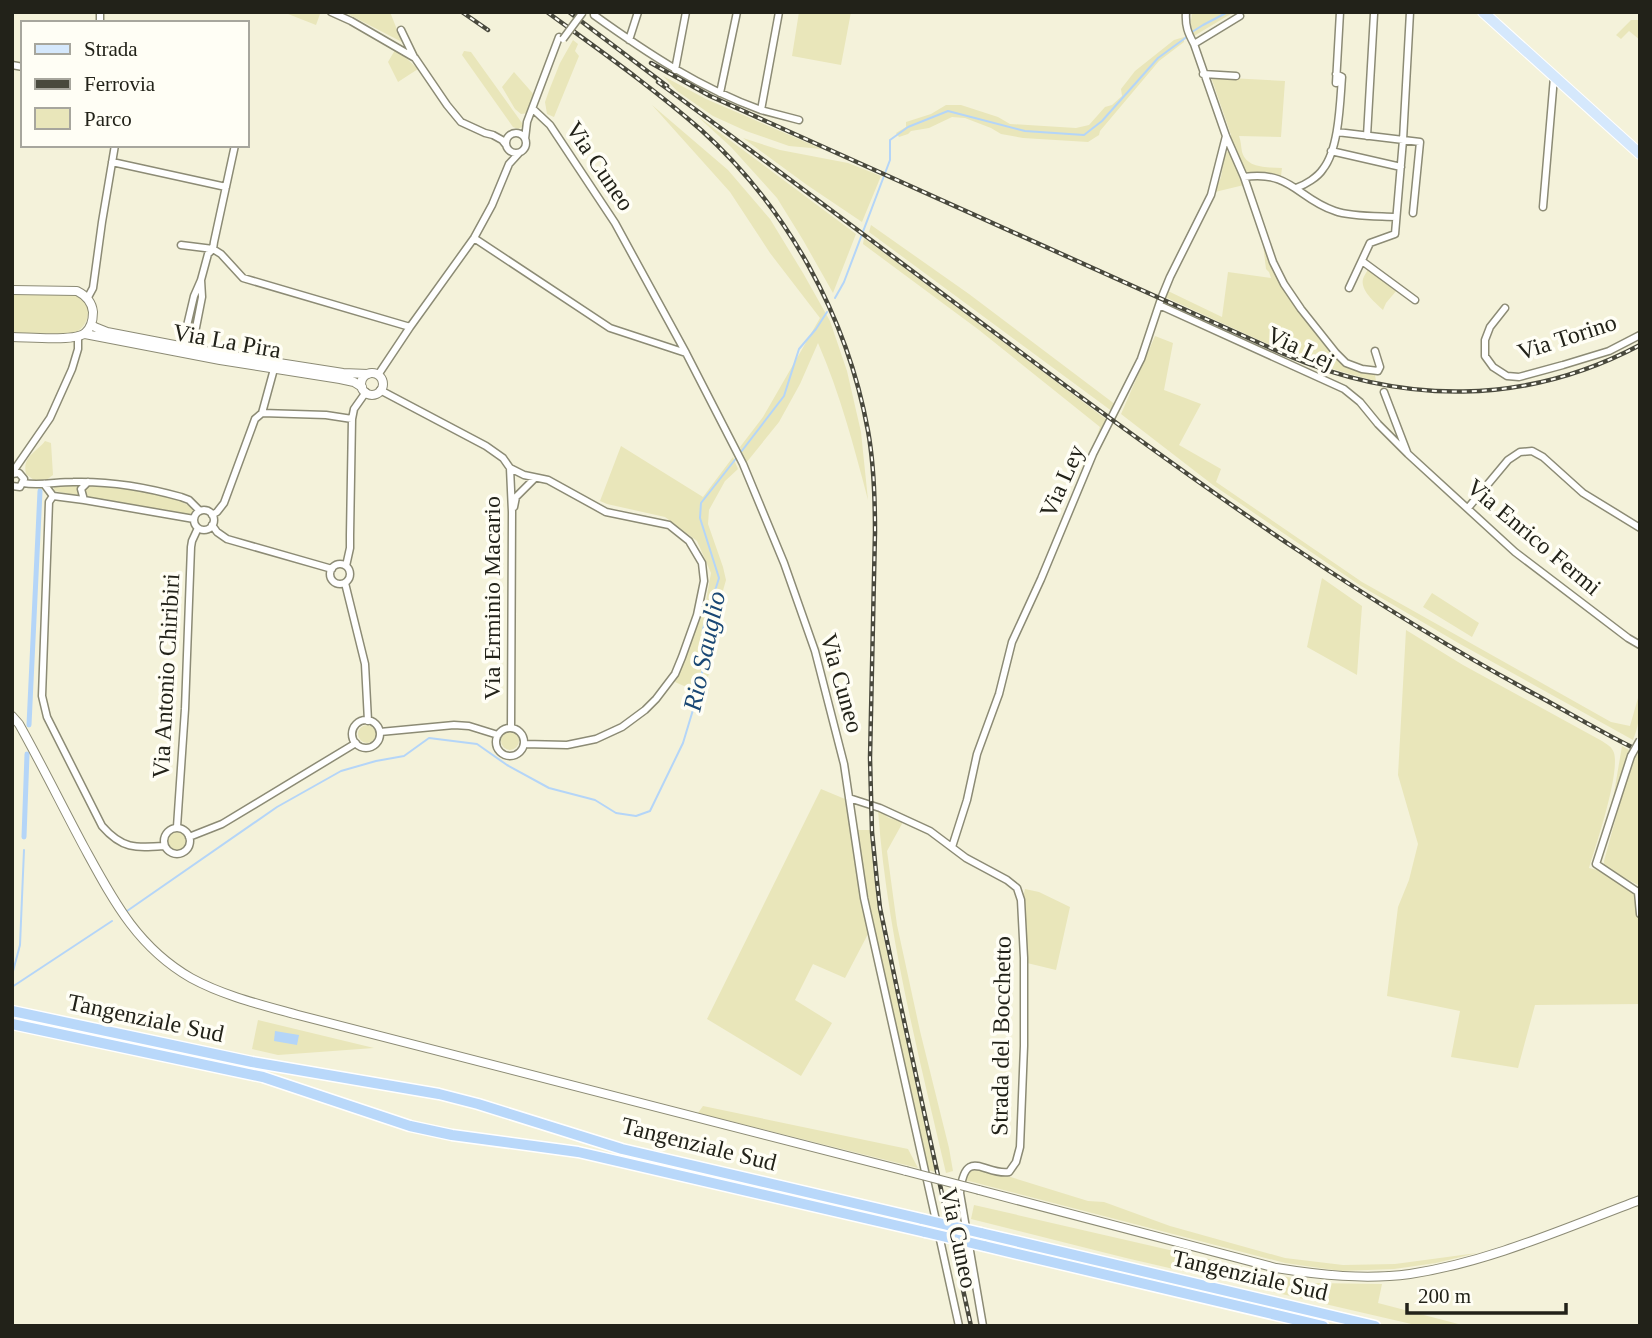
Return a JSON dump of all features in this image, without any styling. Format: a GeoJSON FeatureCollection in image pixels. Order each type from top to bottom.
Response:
{"type":"FeatureCollection","features":[{"type":"Feature","properties":{"kind":"highway","name":"Tangenziale Sud"},"geometry":{"type":"LineString","coordinates":[[16,1010],[252,1062],[439,1094],[622,1149],[1374,1326]]}},
{"type":"Feature","properties":{"kind":"highway","name":"Tangenziale Sud"},"geometry":{"type":"LineString","coordinates":[[12,1024],[263,1077],[410,1126],[452,1135],[578,1152],[1324,1326]]}},
{"type":"Feature","properties":{"kind":"main road"},"geometry":{"type":"LineString","coordinates":[[1483,12],[1640,154]]}},
{"type":"Feature","properties":{"kind":"street"},"geometry":{"type":"LineString","coordinates":[[331,12],[415,58]]}},
{"type":"Feature","properties":{"kind":"street"},"geometry":{"type":"LineString","coordinates":[[378,375],[474,238],[492,205],[509,164],[524,149],[527,122],[561,38],[577,12]]}},
{"type":"Feature","properties":{"kind":"street"},"geometry":{"type":"LineString","coordinates":[[561,38],[583,12]]}},
{"type":"Feature","properties":{"kind":"street"},"geometry":{"type":"LineString","coordinates":[[594,12],[594,15],[675,70],[761,110],[799,120]]}},
{"type":"Feature","properties":{"kind":"street"},"geometry":{"type":"LineString","coordinates":[[629,40],[638,12]]}},
{"type":"Feature","properties":{"kind":"street"},"geometry":{"type":"LineString","coordinates":[[675,70],[686,12]]}},
{"type":"Feature","properties":{"kind":"street"},"geometry":{"type":"LineString","coordinates":[[720,93],[737,12]]}},
{"type":"Feature","properties":{"kind":"street"},"geometry":{"type":"LineString","coordinates":[[761,110],[779,12]]}},
{"type":"Feature","properties":{"kind":"street"},"geometry":{"type":"LineString","coordinates":[[1186,12],[1185,22],[1203,74],[1284,284],[1336,354],[1346,362],[1362,369],[1378,371],[1380,367],[1375,351]]}},
{"type":"Feature","properties":{"kind":"street"},"geometry":{"type":"LineString","coordinates":[[1335,83],[1340,12]]}},
{"type":"Feature","properties":{"kind":"street"},"geometry":{"type":"LineString","coordinates":[[1349,288],[1370,243],[1395,233],[1404,140],[1410,12]]}},
{"type":"Feature","properties":{"kind":"street"},"geometry":{"type":"LineString","coordinates":[[1367,136],[1374,14]]}},
{"type":"Feature","properties":{"kind":"street"},"geometry":{"type":"LineString","coordinates":[[1191,38],[1240,16]]}},
{"type":"Feature","properties":{"kind":"street"},"geometry":{"type":"LineString","coordinates":[[401,30],[415,58],[461,122],[493,135],[502,140],[508,148],[519,153]]}},
{"type":"Feature","properties":{"kind":"street"},"geometry":{"type":"LineString","coordinates":[[1203,74],[1236,76]]}},
{"type":"Feature","properties":{"kind":"street"},"geometry":{"type":"LineString","coordinates":[[1296,188],[1323,170],[1332,151],[1337,132],[1342,77],[1336,74]]}},
{"type":"Feature","properties":{"kind":"street"},"geometry":{"type":"LineString","coordinates":[[1543,207],[1554,77]]}},
{"type":"Feature","properties":{"kind":"street","name":"Via Cuneo"},"geometry":{"type":"LineString","coordinates":[[533,109],[550,125],[615,223],[687,353],[743,464],[784,563],[815,651],[842,752],[864,898],[959,1326]]}},
{"type":"Feature","properties":{"kind":"street"},"geometry":{"type":"LineString","coordinates":[[509,164],[507,138],[527,122]]}},
{"type":"Feature","properties":{"kind":"street"},"geometry":{"type":"LineString","coordinates":[[1337,132],[1420,142],[1413,212]]}},
{"type":"Feature","properties":{"kind":"street"},"geometry":{"type":"LineString","coordinates":[[493,135],[515,134],[525,139]]}},
{"type":"Feature","properties":{"kind":"street","name":"Via Ley"},"geometry":{"type":"LineString","coordinates":[[952,848],[967,800],[977,754],[999,694],[1012,642],[1093,454],[1141,359],[1170,277],[1211,195],[1226,136]]}},
{"type":"Feature","properties":{"kind":"street"},"geometry":{"type":"LineString","coordinates":[[87,299],[93,288],[115,147]]}},
{"type":"Feature","properties":{"kind":"street"},"geometry":{"type":"LineString","coordinates":[[214,249],[235,147]]}},
{"type":"Feature","properties":{"kind":"street"},"geometry":{"type":"LineString","coordinates":[[1332,151],[1401,167]]}},
{"type":"Feature","properties":{"kind":"street"},"geometry":{"type":"LineString","coordinates":[[112,162],[226,187]]}},
{"type":"Feature","properties":{"kind":"street"},"geometry":{"type":"LineString","coordinates":[[1244,177],[1271,176],[1296,188],[1320,205],[1338,212],[1396,217]]}},
{"type":"Feature","properties":{"kind":"street"},"geometry":{"type":"LineString","coordinates":[[474,238],[610,328],[687,353]]}},
{"type":"Feature","properties":{"kind":"street"},"geometry":{"type":"LineString","coordinates":[[181,245],[214,249],[222,254],[243,278],[411,327]]}},
{"type":"Feature","properties":{"kind":"street"},"geometry":{"type":"LineString","coordinates":[[187,348],[194,296],[208,254],[214,249]]}},
{"type":"Feature","properties":{"kind":"street"},"geometry":{"type":"LineString","coordinates":[[1362,261],[1415,300]]}},
{"type":"Feature","properties":{"kind":"street"},"geometry":{"type":"LineString","coordinates":[[187,348],[202,297],[201,280]]}},
{"type":"Feature","properties":{"kind":"street"},"geometry":{"type":"LineString","coordinates":[[12,290],[72,290],[81,293],[92,308],[91,324],[81,335],[66,385],[50,418],[12,474]]}},
{"type":"Feature","properties":{"kind":"street","name":"Via Lej"},"geometry":{"type":"LineString","coordinates":[[1159,305],[1344,389],[1360,402],[1408,454]]}},
{"type":"Feature","properties":{"kind":"street","name":"Via Torino"},"geometry":{"type":"LineString","coordinates":[[1506,308],[1490,327],[1485,340],[1485,356],[1493,367],[1507,376],[1519,377],[1575,362],[1609,351],[1640,335]]}},
{"type":"Feature","properties":{"kind":"street"},"geometry":{"type":"LineString","coordinates":[[190,314],[198,315]]}},
{"type":"Feature","properties":{"kind":"street","name":"Via La Pira"},"geometry":{"type":"LineString","coordinates":[[91,324],[107,332],[187,348],[343,373],[368,374]]}},
{"type":"Feature","properties":{"kind":"street","name":"Via La Pira"},"geometry":{"type":"LineString","coordinates":[[12,337],[81,335],[354,382],[364,390]]}},
{"type":"Feature","properties":{"kind":"street"},"geometry":{"type":"LineString","coordinates":[[212,515],[224,503],[255,419],[261,413],[274,369]]}},
{"type":"Feature","properties":{"kind":"street"},"geometry":{"type":"LineString","coordinates":[[346,566],[337,565],[332,569],[333,580],[345,583],[350,573],[346,566],[350,548],[352,419],[364,390],[362,380],[368,374],[375,373],[382,380],[380,390],[375,394],[364,390]]}},
{"type":"Feature","properties":{"kind":"street"},"geometry":{"type":"LineString","coordinates":[[380,390],[486,446],[503,458],[510,468],[524,475],[555,483],[606,512],[669,525],[690,541],[702,563],[704,582],[697,615],[682,657],[666,688],[645,710],[622,727],[596,739],[567,745],[524,744]]}},
{"type":"Feature","properties":{"kind":"street"},"geometry":{"type":"LineString","coordinates":[[1384,393],[1408,454]]}},
{"type":"Feature","properties":{"kind":"street"},"geometry":{"type":"LineString","coordinates":[[261,413],[326,415],[352,419]]}},
{"type":"Feature","properties":{"kind":"street"},"geometry":{"type":"LineString","coordinates":[[1468,508],[1508,460],[1520,452],[1532,451],[1543,457],[1583,493],[1640,528]]}},
{"type":"Feature","properties":{"kind":"street","name":"Via Enrico Fermi"},"geometry":{"type":"LineString","coordinates":[[1408,454],[1515,552],[1640,645]]}},
{"type":"Feature","properties":{"kind":"street"},"geometry":{"type":"LineString","coordinates":[[12,486],[18,488],[23,480],[21,468],[24,455]]}},
{"type":"Feature","properties":{"kind":"street","name":"Via Erminio Macario"},"geometry":{"type":"LineString","coordinates":[[510,468],[511,728]]}},
{"type":"Feature","properties":{"kind":"street"},"geometry":{"type":"LineString","coordinates":[[12,474],[19,473],[23,480],[32,485],[88,482],[121,484],[172,494],[189,500],[200,511]]}},
{"type":"Feature","properties":{"kind":"street"},"geometry":{"type":"LineString","coordinates":[[512,512],[516,497],[536,478]]}},
{"type":"Feature","properties":{"kind":"street"},"geometry":{"type":"LineString","coordinates":[[84,500],[81,489],[88,482]]}},
{"type":"Feature","properties":{"kind":"street"},"geometry":{"type":"LineString","coordinates":[[44,484],[53,496],[194,519]]}},
{"type":"Feature","properties":{"kind":"street"},"geometry":{"type":"LineString","coordinates":[[53,496],[49,502],[43,640],[42,696],[47,717],[102,826],[109,834],[131,846],[164,846]]}},
{"type":"Feature","properties":{"kind":"street"},"geometry":{"type":"LineString","coordinates":[[206,510],[212,515],[212,526],[207,529],[198,528],[195,524],[194,519],[200,511],[206,510]]}},
{"type":"Feature","properties":{"kind":"street"},"geometry":{"type":"LineString","coordinates":[[212,526],[217,533],[227,538],[332,569]]}},
{"type":"Feature","properties":{"kind":"street","name":"Via Antonio Chiribiri"},"geometry":{"type":"LineString","coordinates":[[177,827],[191,547],[198,528]]}},
{"type":"Feature","properties":{"kind":"street"},"geometry":{"type":"LineString","coordinates":[[345,583],[365,664],[368,721]]}},
{"type":"Feature","properties":{"kind":"street"},"geometry":{"type":"LineString","coordinates":[[12,716],[19,724],[99,875],[127,921],[150,948],[170,964],[214,989],[243,999],[1276,1268],[1321,1275],[1409,1274],[1456,1265],[1503,1251],[1640,1200]]}},
{"type":"Feature","properties":{"kind":"street"},"geometry":{"type":"LineString","coordinates":[[368,721],[376,724],[380,732],[379,741],[372,747],[363,748],[356,743],[353,735],[355,726],[368,721]]}},
{"type":"Feature","properties":{"kind":"street"},"geometry":{"type":"LineString","coordinates":[[380,732],[454,725],[469,726],[498,735]]}},
{"type":"Feature","properties":{"kind":"street"},"geometry":{"type":"LineString","coordinates":[[511,728],[522,735],[524,744],[515,754],[506,755],[499,751],[496,739],[503,729],[511,728]]}},
{"type":"Feature","properties":{"kind":"street"},"geometry":{"type":"LineString","coordinates":[[1640,740],[1631,756],[1596,864],[1638,892],[1640,914]]}},
{"type":"Feature","properties":{"kind":"street"},"geometry":{"type":"LineString","coordinates":[[189,836],[222,824],[356,743]]}},
{"type":"Feature","properties":{"kind":"street","name":"Strada del Bocchetto"},"geometry":{"type":"LineString","coordinates":[[849,798],[874,805],[930,831],[966,858],[1013,884],[1021,900],[1024,1034],[1020,1147],[1016,1162],[1009,1172],[979,1166],[968,1169],[962,1178],[960,1193],[983,1326]]}},
{"type":"Feature","properties":{"kind":"street"},"geometry":{"type":"LineString","coordinates":[[177,827],[187,832],[188,847],[182,853],[172,854],[164,846],[164,836],[167,831],[177,827]]}},
{"type":"Feature","properties":{"kind":"green space"},"geometry":{"type":"Polygon","coordinates":[[[283,12],[316,12],[320,14],[316,25],[283,12]]]}},
{"type":"Feature","properties":{"kind":"green space"},"geometry":{"type":"Polygon","coordinates":[[[344,12],[390,12],[402,42],[344,12]]]}},
{"type":"Feature","properties":{"kind":"green space"},"geometry":{"type":"Polygon","coordinates":[[[799,12],[851,12],[841,65],[792,56],[799,12]]]}},
{"type":"Feature","properties":{"kind":"green space"},"geometry":{"type":"Polygon","coordinates":[[[1192,12],[1234,12],[1194,36],[1190,30],[1192,12]]]}},
{"type":"Feature","properties":{"kind":"green space"},"geometry":{"type":"Polygon","coordinates":[[[1631,20],[1640,22],[1640,40],[1629,31],[1621,39],[1616,35],[1631,20]]]}},
{"type":"Feature","properties":{"kind":"green space"},"geometry":{"type":"Polygon","coordinates":[[[1184,37],[1184,42],[1159,61],[1099,135],[1088,142],[1001,134],[965,118],[952,117],[929,128],[911,131],[899,137],[896,133],[906,127],[906,122],[931,114],[946,105],[961,105],[998,117],[1010,124],[1076,128],[1089,125],[1105,107],[1112,105],[1122,96],[1121,89],[1135,71],[1174,40],[1184,37]]]}},
{"type":"Feature","properties":{"kind":"green space"},"geometry":{"type":"Polygon","coordinates":[[[573,40],[578,44],[575,51],[579,56],[554,117],[547,114],[545,102],[560,63],[573,40]]]}},
{"type":"Feature","properties":{"kind":"green space"},"geometry":{"type":"Polygon","coordinates":[[[395,50],[418,69],[398,82],[388,62],[395,50]]]}},
{"type":"Feature","properties":{"kind":"green space"},"geometry":{"type":"Polygon","coordinates":[[[464,51],[471,52],[522,123],[522,127],[513,127],[462,55],[464,51]]]}},
{"type":"Feature","properties":{"kind":"green space"},"geometry":{"type":"Polygon","coordinates":[[[514,72],[536,97],[528,113],[521,114],[515,109],[502,87],[514,72]]]}},
{"type":"Feature","properties":{"kind":"green space"},"geometry":{"type":"Polygon","coordinates":[[[663,76],[706,99],[822,149],[789,146],[713,116],[677,91],[663,76]]]}},
{"type":"Feature","properties":{"kind":"green space"},"geometry":{"type":"Polygon","coordinates":[[[1211,77],[1285,81],[1281,137],[1239,136],[1242,152],[1248,162],[1282,168],[1281,176],[1248,173],[1241,165],[1211,77]]]}},
{"type":"Feature","properties":{"kind":"green space"},"geometry":{"type":"Polygon","coordinates":[[[652,105],[728,170],[770,219],[830,321],[847,371],[861,432],[868,500],[840,401],[818,343],[779,422],[746,463],[740,447],[763,417],[820,318],[770,253],[730,192],[652,105]]]}},
{"type":"Feature","properties":{"kind":"green space"},"geometry":{"type":"Polygon","coordinates":[[[696,115],[856,234],[833,293],[777,198],[731,147],[696,115]]]}},
{"type":"Feature","properties":{"kind":"green space"},"geometry":{"type":"Polygon","coordinates":[[[743,138],[780,150],[848,163],[881,176],[862,222],[807,185],[743,138]]]}},
{"type":"Feature","properties":{"kind":"green space"},"geometry":{"type":"Polygon","coordinates":[[[1228,151],[1244,185],[1215,192],[1225,154],[1228,151]]]}},
{"type":"Feature","properties":{"kind":"green space"},"geometry":{"type":"Polygon","coordinates":[[[1255,218],[1271,262],[1344,364],[1355,371],[1375,375],[1376,381],[1295,355],[1165,297],[1168,291],[1222,317],[1228,272],[1271,278],[1266,269],[1263,244],[1255,218]]]}},
{"type":"Feature","properties":{"kind":"green space"},"geometry":{"type":"Polygon","coordinates":[[[871,225],[969,294],[1116,405],[1113,412],[869,232],[871,225]]]}},
{"type":"Feature","properties":{"kind":"green space"},"geometry":{"type":"Polygon","coordinates":[[[864,238],[1107,420],[1092,451],[1100,427],[979,330],[863,244],[864,238]]]}},
{"type":"Feature","properties":{"kind":"green space"},"geometry":{"type":"Polygon","coordinates":[[[1369,268],[1397,290],[1383,310],[1364,288],[1363,279],[1369,268]]]}},
{"type":"Feature","properties":{"kind":"green space"},"geometry":{"type":"Polygon","coordinates":[[[12,293],[74,295],[81,298],[88,309],[86,322],[77,332],[70,334],[12,333],[12,293]]]}},
{"type":"Feature","properties":{"kind":"green space"},"geometry":{"type":"Polygon","coordinates":[[[1155,336],[1173,343],[1164,390],[1201,404],[1179,445],[1221,469],[1216,482],[1362,582],[1611,722],[1630,726],[1640,691],[1640,710],[1633,740],[1361,586],[1213,485],[1121,414],[1155,336]]]}},
{"type":"Feature","properties":{"kind":"green space"},"geometry":{"type":"Polygon","coordinates":[[[45,441],[51,443],[53,475],[45,481],[35,481],[26,474],[26,463],[45,441]]]}},
{"type":"Feature","properties":{"kind":"green space"},"geometry":{"type":"Polygon","coordinates":[[[621,446],[703,497],[733,457],[738,469],[725,481],[709,510],[708,524],[726,580],[712,629],[711,668],[702,694],[675,682],[705,606],[711,573],[697,541],[665,517],[600,501],[621,446]]]}},
{"type":"Feature","properties":{"kind":"green space"},"geometry":{"type":"Polygon","coordinates":[[[81,484],[80,496],[54,491],[54,485],[81,484]]]}},
{"type":"Feature","properties":{"kind":"green space"},"geometry":{"type":"Polygon","coordinates":[[[89,485],[157,493],[183,502],[195,512],[187,515],[88,497],[83,488],[89,485]]]}},
{"type":"Feature","properties":{"kind":"green space"},"geometry":{"type":"Polygon","coordinates":[[[1322,578],[1362,606],[1357,675],[1307,647],[1322,578]]]}},
{"type":"Feature","properties":{"kind":"green space"},"geometry":{"type":"Polygon","coordinates":[[[1432,593],[1479,623],[1472,637],[1423,607],[1432,593]]]}},
{"type":"Feature","properties":{"kind":"green space"},"geometry":{"type":"Polygon","coordinates":[[[1406,630],[1463,665],[1602,741],[1614,753],[1611,793],[1589,868],[1597,870],[1635,894],[1640,935],[1640,1004],[1535,1005],[1518,1068],[1451,1057],[1460,1011],[1387,996],[1398,907],[1409,880],[1418,844],[1398,775],[1406,630]]]}},
{"type":"Feature","properties":{"kind":"green space"},"geometry":{"type":"Polygon","coordinates":[[[367,725],[373,728],[376,734],[373,740],[367,743],[361,740],[358,734],[361,728],[367,725]]]}},
{"type":"Feature","properties":{"kind":"green space"},"geometry":{"type":"Polygon","coordinates":[[[510,732],[516,735],[519,741],[516,747],[510,750],[504,747],[501,741],[504,735],[510,732]]]}},
{"type":"Feature","properties":{"kind":"green space"},"geometry":{"type":"Polygon","coordinates":[[[1622,746],[1629,750],[1613,799],[1622,746]]]}},
{"type":"Feature","properties":{"kind":"green space"},"geometry":{"type":"Polygon","coordinates":[[[1637,754],[1640,756],[1640,886],[1604,867],[1627,777],[1637,754]]]}},
{"type":"Feature","properties":{"kind":"green space"},"geometry":{"type":"Polygon","coordinates":[[[821,789],[845,799],[868,934],[845,978],[813,964],[795,1000],[832,1023],[801,1076],[707,1019],[821,789]]]}},
{"type":"Feature","properties":{"kind":"green space"},"geometry":{"type":"Polygon","coordinates":[[[878,810],[889,818],[903,822],[887,851],[897,925],[949,1148],[953,1171],[946,1173],[896,947],[878,810]]]}},
{"type":"Feature","properties":{"kind":"green space"},"geometry":{"type":"Polygon","coordinates":[[[857,830],[870,830],[883,934],[935,1172],[928,1170],[899,1043],[857,830]]]}},
{"type":"Feature","properties":{"kind":"green space"},"geometry":{"type":"Polygon","coordinates":[[[177,832],[183,835],[186,841],[183,847],[177,850],[171,847],[168,841],[171,835],[177,832]]]}},
{"type":"Feature","properties":{"kind":"green space"},"geometry":{"type":"Polygon","coordinates":[[[1025,889],[1039,892],[1070,907],[1056,970],[1027,963],[1023,897],[1025,889]]]}},
{"type":"Feature","properties":{"kind":"green space"},"geometry":{"type":"Polygon","coordinates":[[[258,1020],[374,1048],[278,1055],[252,1049],[258,1020]]]}},
{"type":"Feature","properties":{"kind":"green space"},"geometry":{"type":"Polygon","coordinates":[[[703,1106],[908,1149],[918,1168],[698,1113],[703,1106]]]}},
{"type":"Feature","properties":{"kind":"green space"},"geometry":{"type":"Polygon","coordinates":[[[985,1169],[1088,1201],[1104,1202],[1170,1226],[1285,1258],[1343,1265],[1395,1264],[1477,1253],[1394,1269],[1341,1271],[1285,1263],[965,1180],[969,1171],[985,1169]]]}},
{"type":"Feature","properties":{"kind":"green space"},"geometry":{"type":"Polygon","coordinates":[[[974,1205],[1313,1283],[1382,1284],[1378,1303],[1466,1326],[1420,1326],[1126,1258],[971,1219],[974,1205]]]}},
{"type":"Feature","properties":{"kind":"water"},"geometry":{"type":"Polygon","coordinates":[[[275,1031],[299,1035],[297,1045],[274,1041],[275,1031]]]}},
{"type":"Feature","properties":{"kind":"waterway","name":"Rio Sauglio"},"geometry":{"type":"LineString","coordinates":[[1192,32],[1228,12]]}},
{"type":"Feature","properties":{"kind":"waterway","name":"Rio Sauglio"},"geometry":{"type":"LineString","coordinates":[[835,298],[844,282],[890,160],[890,140],[908,127],[948,111],[1025,131],[1084,135],[1102,121],[1158,58],[1188,36]]}},
{"type":"Feature","properties":{"kind":"waterway","name":"Rio Sauglio"},"geometry":{"type":"LineString","coordinates":[[741,452],[784,396],[799,349],[827,312]]}},
{"type":"Feature","properties":{"kind":"waterway","name":"Rio Sauglio"},"geometry":{"type":"LineString","coordinates":[[127,911],[277,807],[341,771],[404,756],[429,738],[477,744],[507,765],[549,788],[595,800],[616,813],[636,816],[650,811],[683,743],[702,680],[703,629],[719,578],[700,518],[701,503],[738,456]]}},
{"type":"Feature","properties":{"kind":"waterway"},"geometry":{"type":"LineString","coordinates":[[29,725],[40,491]]}},
{"type":"Feature","properties":{"kind":"waterway"},"geometry":{"type":"LineString","coordinates":[[24,837],[27,754]]}},
{"type":"Feature","properties":{"kind":"waterway"},"geometry":{"type":"LineString","coordinates":[[12,975],[20,945],[24,850]]}},
{"type":"Feature","properties":{"kind":"waterway","name":"Rio Sauglio"},"geometry":{"type":"LineString","coordinates":[[12,987],[112,921]]}},
{"type":"Feature","properties":{"kind":"railway"},"geometry":{"type":"LineString","coordinates":[[462,12],[488,30]]}},
{"type":"Feature","properties":{"kind":"railway"},"geometry":{"type":"LineString","coordinates":[[547,12],[663,98],[731,160],[760,193],[809,266],[829,305],[845,346],[868,431],[874,481],[870,758],[872,832],[880,908],[971,1326]]}},
{"type":"Feature","properties":{"kind":"railway"},"geometry":{"type":"LineString","coordinates":[[569,12],[667,86]]}},
{"type":"Feature","properties":{"kind":"railway"},"geometry":{"type":"LineString","coordinates":[[651,63],[710,96],[1284,354],[1328,371],[1373,383],[1418,390],[1508,388],[1552,379],[1597,365],[1640,345]]}},
{"type":"Feature","properties":{"kind":"railway"},"geometry":{"type":"LineString","coordinates":[[658,82],[1070,389],[1241,512],[1358,590],[1478,663],[1640,751]]}}]}
